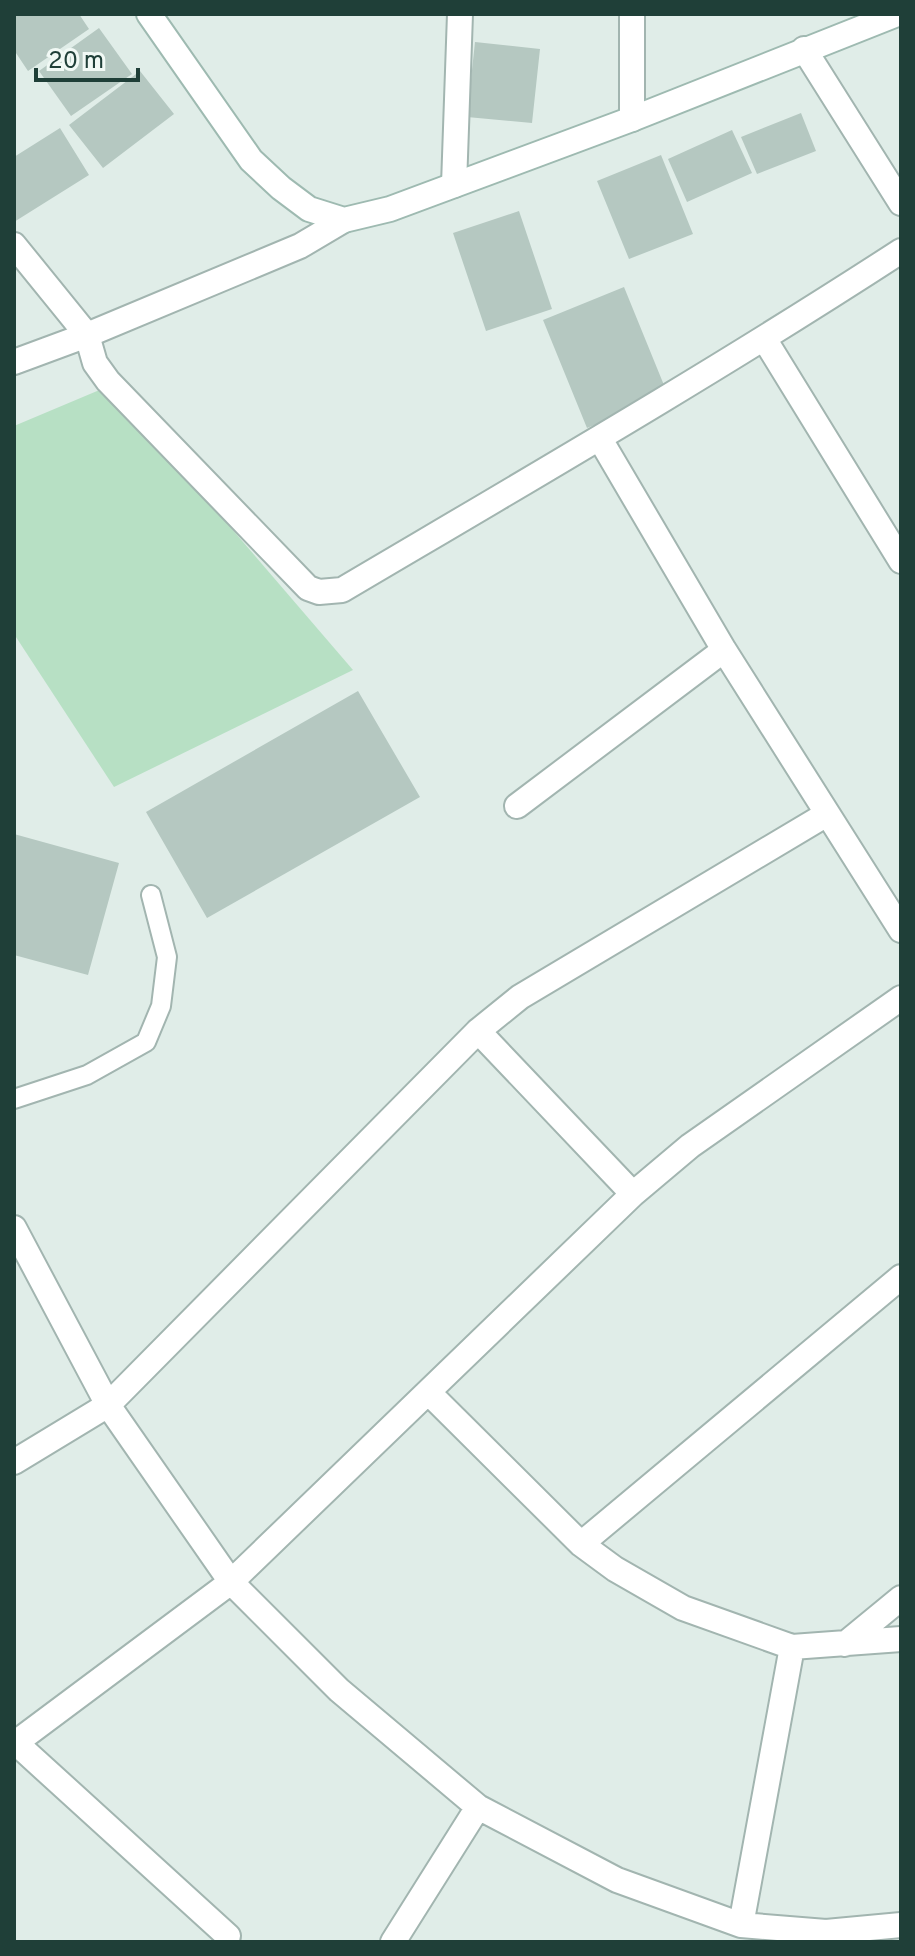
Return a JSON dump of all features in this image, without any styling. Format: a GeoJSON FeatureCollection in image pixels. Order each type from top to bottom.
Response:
{"type":"FeatureCollection","features":[{"type":"Feature","properties":{"kind":"street"},"geometry":{"type":"LineString","coordinates":[[149,14],[251,160],[309,209],[344,220]]}},
{"type":"Feature","properties":{"kind":"street"},"geometry":{"type":"LineString","coordinates":[[454,185],[460,14]]}},
{"type":"Feature","properties":{"kind":"street"},"geometry":{"type":"LineString","coordinates":[[632,14],[632,119]]}},
{"type":"Feature","properties":{"kind":"street"},"geometry":{"type":"LineString","coordinates":[[14,362],[87,335],[300,246],[344,220],[390,209],[632,119],[897,14]]}},
{"type":"Feature","properties":{"kind":"street"},"geometry":{"type":"LineString","coordinates":[[804,49],[901,203]]}},
{"type":"Feature","properties":{"kind":"street"},"geometry":{"type":"LineString","coordinates":[[14,245],[87,335],[95,363],[108,381],[308,588],[319,592],[342,590],[600,439],[765,340],[901,251]]}},
{"type":"Feature","properties":{"kind":"street"},"geometry":{"type":"LineString","coordinates":[[765,340],[901,561]]}},
{"type":"Feature","properties":{"kind":"street"},"geometry":{"type":"LineString","coordinates":[[600,439],[724,650],[901,930]]}},
{"type":"Feature","properties":{"kind":"street"},"geometry":{"type":"LineString","coordinates":[[517,806],[724,650]]}},
{"type":"Feature","properties":{"kind":"street"},"geometry":{"type":"LineString","coordinates":[[14,1462],[108,1405],[478,1031],[520,997],[827,814]]}},
{"type":"Feature","properties":{"kind":"street"},"geometry":{"type":"LineString","coordinates":[[228,1936],[15,1744],[231,1582],[633,1194],[690,1146],[901,998]]}},
{"type":"Feature","properties":{"kind":"street"},"geometry":{"type":"LineString","coordinates":[[478,1031],[633,1194]]}},
{"type":"Feature","properties":{"kind":"street"},"geometry":{"type":"LineString","coordinates":[[16,1236],[108,1405],[231,1582],[339,1690],[478,1807],[617,1880],[741,1925],[825,1937],[901,1925]]}},
{"type":"Feature","properties":{"kind":"street"},"geometry":{"type":"LineString","coordinates":[[581,1544],[901,1277]]}},
{"type":"Feature","properties":{"kind":"street"},"geometry":{"type":"LineString","coordinates":[[428,1392],[581,1544],[615,1569],[683,1608],[792,1647],[901,1639]]}},
{"type":"Feature","properties":{"kind":"street"},"geometry":{"type":"LineString","coordinates":[[845,1644],[901,1598]]}},
{"type":"Feature","properties":{"kind":"street"},"geometry":{"type":"LineString","coordinates":[[741,1925],[792,1647]]}},
{"type":"Feature","properties":{"kind":"street"},"geometry":{"type":"LineString","coordinates":[[393,1942],[478,1807]]}},
{"type":"Feature","properties":{"kind":"lane"},"geometry":{"type":"LineString","coordinates":[[14,1099],[87,1075],[146,1042],[161,1006],[167,957],[151,895]]}},
{"type":"Feature","properties":{"kind":"green space"},"geometry":{"type":"Polygon","coordinates":[[[109,386],[353,670],[114,787],[14,634],[14,426],[109,386]]]}},
{"type":"Feature","properties":{"kind":"building"},"geometry":{"type":"Polygon","coordinates":[[[16,14],[79,14],[89,29],[28,71],[14,50],[16,14]]]}},
{"type":"Feature","properties":{"kind":"building"},"geometry":{"type":"Polygon","coordinates":[[[99,28],[132,74],[71,116],[39,71],[99,28]]]}},
{"type":"Feature","properties":{"kind":"building"},"geometry":{"type":"Polygon","coordinates":[[[475,42],[540,49],[532,123],[467,117],[475,42]]]}},
{"type":"Feature","properties":{"kind":"building"},"geometry":{"type":"Polygon","coordinates":[[[140,71],[174,114],[103,168],[69,125],[140,71]]]}},
{"type":"Feature","properties":{"kind":"building"},"geometry":{"type":"Polygon","coordinates":[[[801,113],[816,151],[757,174],[741,137],[801,113]]]}},
{"type":"Feature","properties":{"kind":"building"},"geometry":{"type":"Polygon","coordinates":[[[60,128],[89,175],[14,222],[14,157],[60,128]]]}},
{"type":"Feature","properties":{"kind":"building"},"geometry":{"type":"Polygon","coordinates":[[[732,130],[752,173],[687,202],[668,159],[732,130]]]}},
{"type":"Feature","properties":{"kind":"building"},"geometry":{"type":"Polygon","coordinates":[[[661,155],[693,234],[629,259],[597,181],[661,155]]]}},
{"type":"Feature","properties":{"kind":"building"},"geometry":{"type":"Polygon","coordinates":[[[519,211],[552,309],[486,331],[453,233],[519,211]]]}},
{"type":"Feature","properties":{"kind":"building"},"geometry":{"type":"Polygon","coordinates":[[[624,287],[668,395],[587,428],[543,320],[624,287]]]}},
{"type":"Feature","properties":{"kind":"building"},"geometry":{"type":"Polygon","coordinates":[[[358,691],[420,797],[207,918],[146,812],[358,691]]]}},
{"type":"Feature","properties":{"kind":"building"},"geometry":{"type":"Polygon","coordinates":[[[14,834],[119,863],[88,975],[14,955],[14,834]]]}}]}
